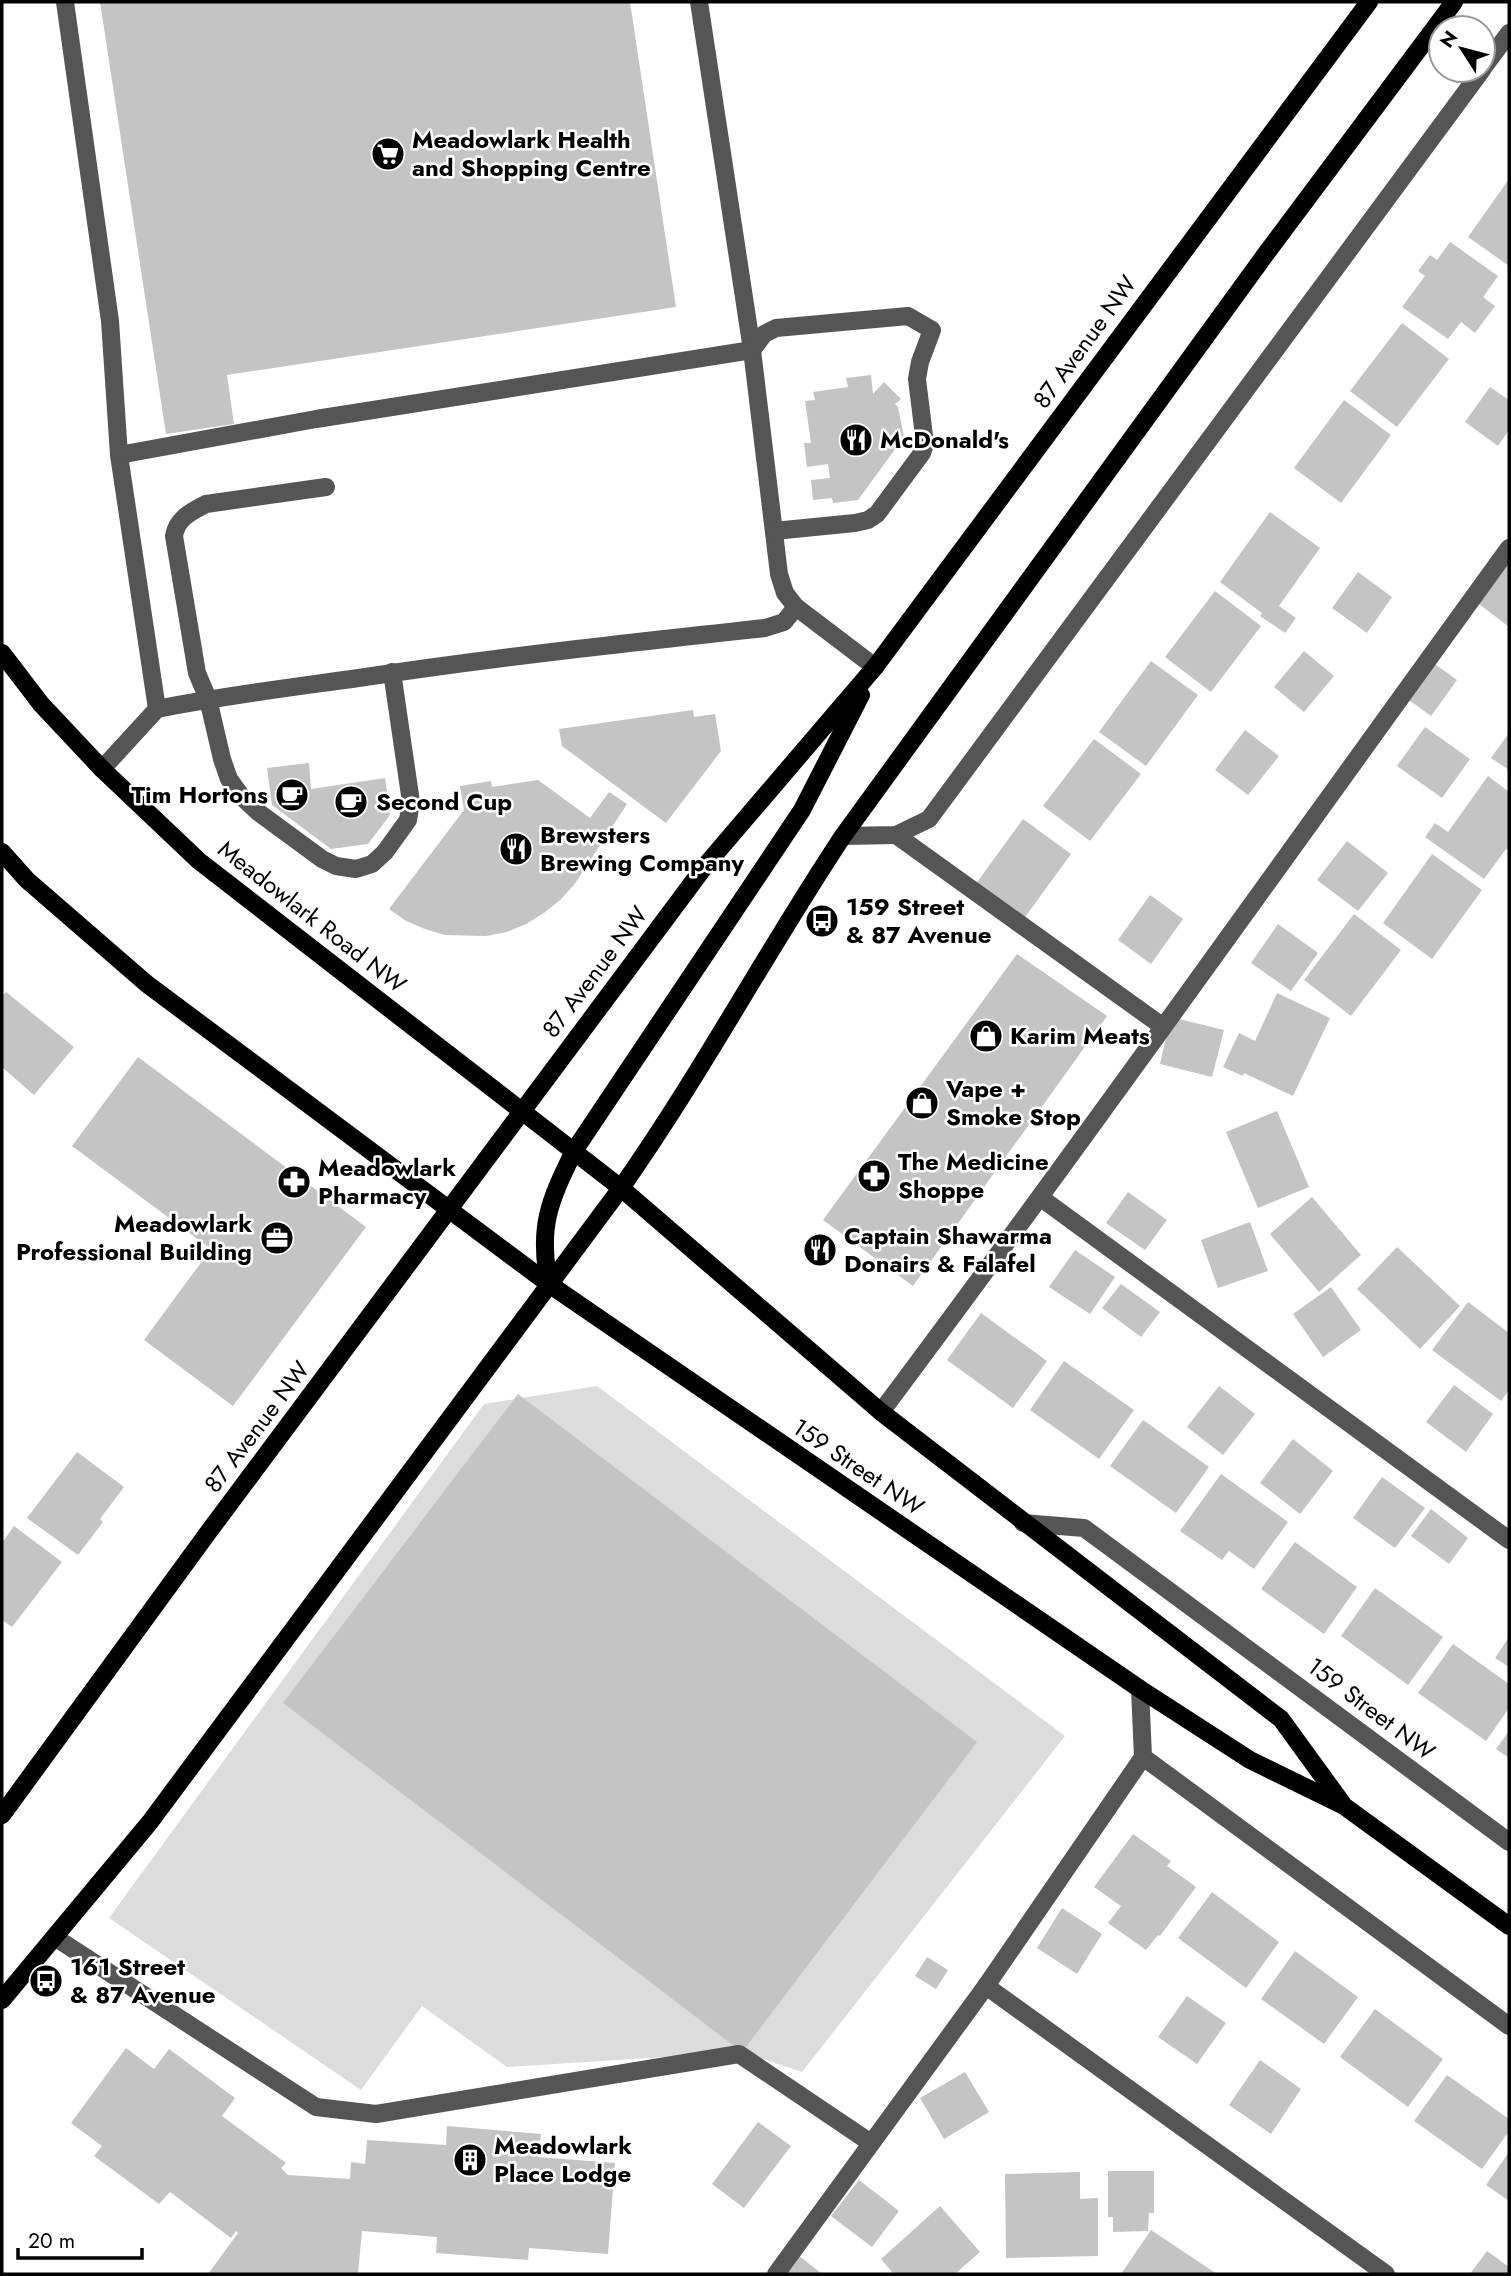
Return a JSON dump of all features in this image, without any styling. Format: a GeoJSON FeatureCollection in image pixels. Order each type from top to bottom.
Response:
{"type":"FeatureCollection","features":[{"type":"Feature","properties":{"kind":"main road","name":"87 Avenue NW"},"geometry":{"type":"LineString","coordinates":[[2,1815],[207,1534],[705,866],[875,667],[1369,2]]}},
{"type":"Feature","properties":{"kind":"main road"},"geometry":{"type":"LineString","coordinates":[[2,2000],[150,1822],[621,1188],[682,1099],[800,901],[843,836],[1257,266],[1454,2]]}},
{"type":"Feature","properties":{"kind":"main road","name":"Meadowlark Road NW"},"geometry":{"type":"LineString","coordinates":[[2,653],[41,704],[102,769],[199,861],[621,1188]]}},
{"type":"Feature","properties":{"kind":"main road"},"geometry":{"type":"LineString","coordinates":[[549,1284],[543,1254],[545,1221],[555,1189],[574,1151],[802,810],[875,667]]}},
{"type":"Feature","properties":{"kind":"main road"},"geometry":{"type":"LineString","coordinates":[[2,852],[27,880],[147,984],[549,1284]]}},
{"type":"Feature","properties":{"kind":"main road","name":"159 Street NW"},"geometry":{"type":"LineString","coordinates":[[621,1188],[881,1412],[1281,1719],[1344,1806]]}},
{"type":"Feature","properties":{"kind":"main road","name":"159 Street NW"},"geometry":{"type":"LineString","coordinates":[[549,1284],[1140,1689],[1250,1760],[1344,1806],[1509,1926]]}},
{"type":"Feature","properties":{"kind":"street"},"geometry":{"type":"LineString","coordinates":[[65,2],[110,321],[119,455],[157,709]]}},
{"type":"Feature","properties":{"kind":"street"},"geometry":{"type":"LineString","coordinates":[[699,2],[752,350],[779,574],[785,593],[796,607],[875,667]]}},
{"type":"Feature","properties":{"kind":"street"},"geometry":{"type":"LineString","coordinates":[[1497,49],[1509,33]]}},
{"type":"Feature","properties":{"kind":"street"},"geometry":{"type":"LineString","coordinates":[[843,836],[896,835],[929,819],[1471,84]]}},
{"type":"Feature","properties":{"kind":"street"},"geometry":{"type":"LineString","coordinates":[[119,455],[316,419],[752,350],[764,334],[776,328],[908,316],[932,330],[920,362],[918,379],[925,444],[922,453],[877,514],[868,520],[855,523],[774,531]]}},
{"type":"Feature","properties":{"kind":"street"},"geometry":{"type":"LineString","coordinates":[[326,487],[206,504],[176,525],[174,536],[197,673],[208,699],[229,779],[242,797],[258,812],[322,859],[336,866],[356,869],[372,864],[408,820],[411,802],[392,672]]}},
{"type":"Feature","properties":{"kind":"street"},"geometry":{"type":"LineString","coordinates":[[881,1412],[1041,1198],[1162,1026],[1509,548]]}},
{"type":"Feature","properties":{"kind":"street"},"geometry":{"type":"LineString","coordinates":[[102,769],[157,709],[392,672],[765,628],[784,622],[796,607]]}},
{"type":"Feature","properties":{"kind":"street"},"geometry":{"type":"LineString","coordinates":[[896,835],[1162,1026]]}},
{"type":"Feature","properties":{"kind":"street"},"geometry":{"type":"LineString","coordinates":[[1041,1198],[1509,1540]]}},
{"type":"Feature","properties":{"kind":"street","name":"159 Street NW"},"geometry":{"type":"LineString","coordinates":[[1023,1523],[1084,1528],[1509,1842]]}},
{"type":"Feature","properties":{"kind":"street"},"geometry":{"type":"LineString","coordinates":[[776,2274],[986,1986],[1143,1757],[1140,1689]]}},
{"type":"Feature","properties":{"kind":"street"},"geometry":{"type":"LineString","coordinates":[[1143,1757],[1509,2026]]}},
{"type":"Feature","properties":{"kind":"street"},"geometry":{"type":"LineString","coordinates":[[56,1938],[316,2107],[376,2114],[739,2054],[872,2143]]}},
{"type":"Feature","properties":{"kind":"street"},"geometry":{"type":"LineString","coordinates":[[986,1986],[1386,2274]]}},
{"type":"Feature","properties":{"kind":"shaded area"},"geometry":{"type":"Polygon","coordinates":[[[597,1386],[1065,1736],[802,2072],[742,2052],[507,2067],[422,2006],[361,2090],[109,1918],[484,1404],[597,1386]]]}},
{"type":"Feature","properties":{"kind":"building","name":"Meadowlark Health and Shopping Centre"},"geometry":{"type":"Polygon","coordinates":[[[100,2],[630,2],[676,307],[227,375],[234,424],[166,434],[100,2]]]}},
{"type":"Feature","properties":{"kind":"building"},"geometry":{"type":"Polygon","coordinates":[[[1509,179],[1509,266],[1468,237],[1509,179]]]}},
{"type":"Feature","properties":{"kind":"building"},"geometry":{"type":"Polygon","coordinates":[[[1450,242],[1498,276],[1483,297],[1495,306],[1475,333],[1461,322],[1448,339],[1402,307],[1425,276],[1418,271],[1430,255],[1437,260],[1450,242]]]}},
{"type":"Feature","properties":{"kind":"building"},"geometry":{"type":"Polygon","coordinates":[[[1402,323],[1449,359],[1397,427],[1350,391],[1402,323]]]}},
{"type":"Feature","properties":{"kind":"building","name":"McDonald's"},"geometry":{"type":"Polygon","coordinates":[[[871,375],[873,394],[884,382],[901,399],[895,404],[898,407],[904,437],[858,500],[833,503],[832,498],[813,500],[811,480],[830,478],[828,464],[807,467],[804,443],[811,443],[805,401],[815,400],[813,392],[848,387],[846,378],[871,375]]]}},
{"type":"Feature","properties":{"kind":"building"},"geometry":{"type":"Polygon","coordinates":[[[1490,387],[1509,400],[1509,430],[1498,446],[1465,422],[1490,387]]]}},
{"type":"Feature","properties":{"kind":"building"},"geometry":{"type":"Polygon","coordinates":[[[1344,400],[1391,435],[1341,503],[1294,468],[1344,400]]]}},
{"type":"Feature","properties":{"kind":"building"},"geometry":{"type":"Polygon","coordinates":[[[1270,512],[1320,548],[1279,606],[1296,618],[1285,633],[1220,582],[1270,512]]]}},
{"type":"Feature","properties":{"kind":"building"},"geometry":{"type":"Polygon","coordinates":[[[1509,559],[1509,627],[1474,600],[1509,559]]]}},
{"type":"Feature","properties":{"kind":"building"},"geometry":{"type":"Polygon","coordinates":[[[1358,572],[1392,597],[1367,633],[1332,608],[1358,572]]]}},
{"type":"Feature","properties":{"kind":"building"},"geometry":{"type":"Polygon","coordinates":[[[1215,591],[1261,626],[1211,692],[1165,657],[1215,591]]]}},
{"type":"Feature","properties":{"kind":"building"},"geometry":{"type":"Polygon","coordinates":[[[1304,651],[1334,676],[1304,712],[1274,687],[1304,651]]]}},
{"type":"Feature","properties":{"kind":"building"},"geometry":{"type":"Polygon","coordinates":[[[1151,661],[1198,695],[1146,766],[1099,732],[1151,661]]]}},
{"type":"Feature","properties":{"kind":"building"},"geometry":{"type":"Polygon","coordinates":[[[1432,662],[1457,680],[1431,716],[1406,698],[1432,662]]]}},
{"type":"Feature","properties":{"kind":"building"},"geometry":{"type":"Polygon","coordinates":[[[693,710],[694,717],[715,714],[721,751],[666,823],[562,746],[559,729],[693,710]]]}},
{"type":"Feature","properties":{"kind":"building"},"geometry":{"type":"Polygon","coordinates":[[[1425,727],[1470,759],[1442,798],[1397,766],[1425,727]]]}},
{"type":"Feature","properties":{"kind":"building"},"geometry":{"type":"Polygon","coordinates":[[[1245,730],[1279,756],[1248,795],[1215,770],[1245,730]]]}},
{"type":"Feature","properties":{"kind":"building"},"geometry":{"type":"Polygon","coordinates":[[[1509,733],[1509,770],[1491,758],[1509,733]]]}},
{"type":"Feature","properties":{"kind":"building"},"geometry":{"type":"Polygon","coordinates":[[[1094,739],[1141,774],[1090,841],[1043,806],[1094,739]]]}},
{"type":"Feature","properties":{"kind":"building","name":"Second Cup"},"geometry":{"type":"Polygon","coordinates":[[[309,763],[311,789],[385,778],[390,815],[368,844],[331,849],[272,805],[267,768],[309,763]]]}},
{"type":"Feature","properties":{"kind":"building"},"geometry":{"type":"Polygon","coordinates":[[[1488,776],[1509,792],[1509,851],[1506,849],[1484,879],[1425,837],[1435,823],[1448,832],[1488,776]]]}},
{"type":"Feature","properties":{"kind":"building","name":"Brewsters Brewing Company"},"geometry":{"type":"Polygon","coordinates":[[[538,780],[590,818],[609,792],[627,804],[574,885],[560,900],[526,924],[507,932],[486,936],[445,935],[406,921],[389,909],[464,810],[460,786],[491,781],[492,787],[538,780]]]}},
{"type":"Feature","properties":{"kind":"building"},"geometry":{"type":"Polygon","coordinates":[[[1023,819],[1071,854],[1023,920],[975,885],[1023,819]]]}},
{"type":"Feature","properties":{"kind":"building"},"geometry":{"type":"Polygon","coordinates":[[[1347,841],[1388,873],[1358,911],[1317,880],[1347,841]]]}},
{"type":"Feature","properties":{"kind":"building"},"geometry":{"type":"Polygon","coordinates":[[[1432,854],[1482,890],[1432,959],[1383,923],[1432,854]]]}},
{"type":"Feature","properties":{"kind":"building"},"geometry":{"type":"Polygon","coordinates":[[[1150,895],[1183,919],[1151,964],[1118,940],[1150,895]]]}},
{"type":"Feature","properties":{"kind":"building"},"geometry":{"type":"Polygon","coordinates":[[[1354,914],[1401,950],[1351,1016],[1304,980],[1354,914]]]}},
{"type":"Feature","properties":{"kind":"building"},"geometry":{"type":"Polygon","coordinates":[[[1278,924],[1318,953],[1291,991],[1251,963],[1278,924]]]}},
{"type":"Feature","properties":{"kind":"building"},"geometry":{"type":"Polygon","coordinates":[[[1017,954],[1107,1016],[913,1286],[823,1220],[1017,954]]]}},
{"type":"Feature","properties":{"kind":"building"},"geometry":{"type":"Polygon","coordinates":[[[6,992],[74,1047],[34,1095],[2,1067],[2,997],[6,992]]]}},
{"type":"Feature","properties":{"kind":"building"},"geometry":{"type":"Polygon","coordinates":[[[1277,993],[1330,1018],[1293,1096],[1244,1073],[1243,1076],[1223,1067],[1239,1033],[1255,1041],[1277,993]]]}},
{"type":"Feature","properties":{"kind":"building"},"geometry":{"type":"Polygon","coordinates":[[[1171,1017],[1224,1030],[1212,1077],[1160,1064],[1171,1017]]]}},
{"type":"Feature","properties":{"kind":"building","name":"Meadowlark Professional Building"},"geometry":{"type":"Polygon","coordinates":[[[138,1057],[366,1227],[233,1406],[144,1340],[211,1249],[72,1146],[138,1057]]]}},
{"type":"Feature","properties":{"kind":"building"},"geometry":{"type":"Polygon","coordinates":[[[1277,1111],[1309,1187],[1258,1208],[1226,1132],[1277,1111]]]}},
{"type":"Feature","properties":{"kind":"building"},"geometry":{"type":"Polygon","coordinates":[[[1128,1192],[1167,1220],[1145,1250],[1106,1223],[1128,1192]]]}},
{"type":"Feature","properties":{"kind":"building"},"geometry":{"type":"Polygon","coordinates":[[[1312,1197],[1361,1255],[1319,1292],[1270,1234],[1312,1197]]]}},
{"type":"Feature","properties":{"kind":"building"},"geometry":{"type":"Polygon","coordinates":[[[1250,1222],[1268,1271],[1218,1288],[1201,1240],[1250,1222]]]}},
{"type":"Feature","properties":{"kind":"building"},"geometry":{"type":"Polygon","coordinates":[[[1397,1247],[1460,1306],[1420,1349],[1357,1289],[1397,1247]]]}},
{"type":"Feature","properties":{"kind":"building"},"geometry":{"type":"Polygon","coordinates":[[[1075,1250],[1115,1277],[1090,1314],[1049,1287],[1075,1250]]]}},
{"type":"Feature","properties":{"kind":"building"},"geometry":{"type":"Polygon","coordinates":[[[1121,1284],[1160,1312],[1141,1337],[1102,1308],[1121,1284]]]}},
{"type":"Feature","properties":{"kind":"building"},"geometry":{"type":"Polygon","coordinates":[[[1331,1287],[1361,1330],[1323,1357],[1293,1314],[1331,1287]]]}},
{"type":"Feature","properties":{"kind":"building"},"geometry":{"type":"Polygon","coordinates":[[[1468,1302],[1509,1333],[1509,1390],[1501,1401],[1432,1350],[1468,1302]]]}},
{"type":"Feature","properties":{"kind":"building"},"geometry":{"type":"Polygon","coordinates":[[[981,1313],[1047,1361],[1013,1408],[947,1360],[981,1313]]]}},
{"type":"Feature","properties":{"kind":"building"},"geometry":{"type":"Polygon","coordinates":[[[1064,1361],[1134,1410],[1099,1459],[1030,1410],[1064,1361]]]}},
{"type":"Feature","properties":{"kind":"building"},"geometry":{"type":"Polygon","coordinates":[[[1454,1385],[1493,1414],[1466,1452],[1426,1422],[1454,1385]]]}},
{"type":"Feature","properties":{"kind":"building"},"geometry":{"type":"Polygon","coordinates":[[[1219,1386],[1255,1414],[1223,1455],[1187,1427],[1219,1386]]]}},
{"type":"Feature","properties":{"kind":"building"},"geometry":{"type":"Polygon","coordinates":[[[518,1394],[977,1742],[742,2052],[283,1703],[518,1394]]]}},
{"type":"Feature","properties":{"kind":"building"},"geometry":{"type":"Polygon","coordinates":[[[1143,1420],[1209,1467],[1176,1513],[1110,1466],[1143,1420]]]}},
{"type":"Feature","properties":{"kind":"building"},"geometry":{"type":"Polygon","coordinates":[[[1293,1439],[1333,1471],[1300,1514],[1260,1483],[1293,1439]]]}},
{"type":"Feature","properties":{"kind":"building"},"geometry":{"type":"Polygon","coordinates":[[[77,1452],[124,1487],[100,1519],[103,1522],[78,1555],[27,1518],[77,1452]]]}},
{"type":"Feature","properties":{"kind":"building"},"geometry":{"type":"Polygon","coordinates":[[[1221,1474],[1288,1522],[1254,1569],[1229,1551],[1222,1560],[1180,1531],[1221,1474]]]}},
{"type":"Feature","properties":{"kind":"building"},"geometry":{"type":"Polygon","coordinates":[[[1382,1477],[1425,1508],[1395,1548],[1353,1518],[1382,1477]]]}},
{"type":"Feature","properties":{"kind":"building"},"geometry":{"type":"Polygon","coordinates":[[[1431,1509],[1468,1538],[1449,1564],[1411,1536],[1431,1509]]]}},
{"type":"Feature","properties":{"kind":"building"},"geometry":{"type":"Polygon","coordinates":[[[14,1526],[62,1562],[12,1627],[2,1620],[2,1543],[14,1526]]]}},
{"type":"Feature","properties":{"kind":"building"},"geometry":{"type":"Polygon","coordinates":[[[1295,1542],[1357,1587],[1324,1634],[1261,1589],[1295,1542]]]}},
{"type":"Feature","properties":{"kind":"building"},"geometry":{"type":"Polygon","coordinates":[[[1375,1588],[1443,1637],[1408,1685],[1341,1636],[1375,1588]]]}},
{"type":"Feature","properties":{"kind":"building"},"geometry":{"type":"Polygon","coordinates":[[[1509,1637],[1509,1667],[1495,1658],[1509,1637]]]}},
{"type":"Feature","properties":{"kind":"building"},"geometry":{"type":"Polygon","coordinates":[[[1453,1644],[1509,1684],[1509,1708],[1486,1741],[1418,1693],[1453,1644]]]}},
{"type":"Feature","properties":{"kind":"building"},"geometry":{"type":"Polygon","coordinates":[[[1509,1731],[1509,1758],[1496,1749],[1509,1731]]]}},
{"type":"Feature","properties":{"kind":"building"},"geometry":{"type":"Polygon","coordinates":[[[1133,1834],[1171,1861],[1167,1866],[1196,1887],[1160,1936],[1158,1935],[1146,1950],[1108,1923],[1121,1906],[1094,1887],[1133,1834]]]}},
{"type":"Feature","properties":{"kind":"building"},"geometry":{"type":"Polygon","coordinates":[[[1212,1892],[1279,1942],[1246,1988],[1178,1938],[1212,1892]]]}},
{"type":"Feature","properties":{"kind":"building"},"geometry":{"type":"Polygon","coordinates":[[[1062,1908],[1102,1934],[1077,1974],[1037,1948],[1062,1908]]]}},
{"type":"Feature","properties":{"kind":"building"},"geometry":{"type":"Polygon","coordinates":[[[1295,1951],[1358,1997],[1324,2044],[1261,1999],[1295,1951]]]}},
{"type":"Feature","properties":{"kind":"building"},"geometry":{"type":"Polygon","coordinates":[[[927,1957],[948,1970],[936,1989],[915,1976],[927,1957]]]}},
{"type":"Feature","properties":{"kind":"building"},"geometry":{"type":"Polygon","coordinates":[[[1187,1996],[1226,2023],[1197,2064],[1158,2037],[1187,1996]]]}},
{"type":"Feature","properties":{"kind":"building"},"geometry":{"type":"Polygon","coordinates":[[[1375,2009],[1443,2059],[1408,2107],[1340,2057],[1375,2009]]]}},
{"type":"Feature","properties":{"kind":"building","name":"Meadowlark Place Lodge"},"geometry":{"type":"Polygon","coordinates":[[[126,2048],[154,2069],[169,2049],[235,2098],[222,2116],[286,2163],[281,2168],[288,2175],[350,2179],[351,2162],[365,2164],[367,2140],[446,2145],[447,2126],[541,2134],[538,2157],[615,2163],[608,2254],[529,2248],[528,2260],[436,2253],[437,2237],[362,2231],[358,2274],[208,2274],[238,2233],[236,2231],[231,2238],[170,2192],[159,2204],[94,2156],[102,2146],[71,2123],[126,2048]]]}},
{"type":"Feature","properties":{"kind":"building"},"geometry":{"type":"Polygon","coordinates":[[[1260,2060],[1301,2089],[1271,2134],[1229,2105],[1260,2060]]]}},
{"type":"Feature","properties":{"kind":"building"},"geometry":{"type":"Polygon","coordinates":[[[965,2072],[989,2112],[944,2139],[920,2098],[965,2072]]]}},
{"type":"Feature","properties":{"kind":"building"},"geometry":{"type":"Polygon","coordinates":[[[1447,2075],[1509,2119],[1509,2131],[1482,2169],[1414,2121],[1447,2075]]]}},
{"type":"Feature","properties":{"kind":"building"},"geometry":{"type":"Polygon","coordinates":[[[758,2122],[791,2146],[744,2208],[712,2184],[758,2122]]]}},
{"type":"Feature","properties":{"kind":"building"},"geometry":{"type":"Polygon","coordinates":[[[1509,2152],[1509,2201],[1486,2185],[1509,2152]]]}},
{"type":"Feature","properties":{"kind":"building"},"geometry":{"type":"Polygon","coordinates":[[[1108,2171],[1154,2171],[1154,2213],[1149,2213],[1148,2231],[1113,2232],[1113,2217],[1108,2217],[1108,2171]]]}},
{"type":"Feature","properties":{"kind":"building"},"geometry":{"type":"Polygon","coordinates":[[[1080,2172],[1080,2199],[1098,2198],[1098,2256],[1006,2258],[1005,2174],[1080,2172]]]}},
{"type":"Feature","properties":{"kind":"building"},"geometry":{"type":"Polygon","coordinates":[[[859,2180],[899,2211],[872,2247],[831,2216],[859,2180]]]}},
{"type":"Feature","properties":{"kind":"building"},"geometry":{"type":"Polygon","coordinates":[[[940,2206],[980,2252],[955,2274],[894,2274],[881,2259],[940,2206]]]}},
{"type":"Feature","properties":{"kind":"building"},"geometry":{"type":"Polygon","coordinates":[[[1151,2230],[1217,2274],[1121,2274],[1151,2230]]]}},
{"type":"Feature","properties":{"kind":"building"},"geometry":{"type":"Polygon","coordinates":[[[1487,2251],[1509,2267],[1509,2274],[1470,2274],[1487,2251]]]}},
{"type":"Feature","properties":{"kind":"building"},"geometry":{"type":"Polygon","coordinates":[[[798,2255],[822,2274],[783,2274],[798,2255]]]}},
{"type":"Feature","properties":{"kind":"place","name":"Meadowlark Health and Shopping Centre"},"geometry":{"type":"Point","coordinates":[388,154]}},
{"type":"Feature","properties":{"kind":"place","name":"McDonald's"},"geometry":{"type":"Point","coordinates":[856,440]}},
{"type":"Feature","properties":{"kind":"place","name":"Tim Hortons"},"geometry":{"type":"Point","coordinates":[292,795]}},
{"type":"Feature","properties":{"kind":"place","name":"Second Cup"},"geometry":{"type":"Point","coordinates":[351,802]}},
{"type":"Feature","properties":{"kind":"place","name":"Brewsters Brewing Company"},"geometry":{"type":"Point","coordinates":[516,849]}},
{"type":"Feature","properties":{"kind":"place","name":"159 Street & 87 Avenue"},"geometry":{"type":"Point","coordinates":[822,921]}},
{"type":"Feature","properties":{"kind":"place","name":"Karim Meats"},"geometry":{"type":"Point","coordinates":[986,1036]}},
{"type":"Feature","properties":{"kind":"place","name":"Vape + Smoke Stop"},"geometry":{"type":"Point","coordinates":[922,1103]}},
{"type":"Feature","properties":{"kind":"place","name":"The Medicine Shoppe"},"geometry":{"type":"Point","coordinates":[874,1176]}},
{"type":"Feature","properties":{"kind":"place","name":"Meadowlark Pharmacy"},"geometry":{"type":"Point","coordinates":[294,1182]}},
{"type":"Feature","properties":{"kind":"place","name":"Meadowlark Professional Building"},"geometry":{"type":"Point","coordinates":[277,1238]}},
{"type":"Feature","properties":{"kind":"place","name":"Captain Shawarma Donairs & Falafel"},"geometry":{"type":"Point","coordinates":[820,1250]}},
{"type":"Feature","properties":{"kind":"place","name":"161 Street & 87 Avenue"},"geometry":{"type":"Point","coordinates":[46,1981]}},
{"type":"Feature","properties":{"kind":"place","name":"Meadowlark Place Lodge"},"geometry":{"type":"Point","coordinates":[470,2160]}}]}
